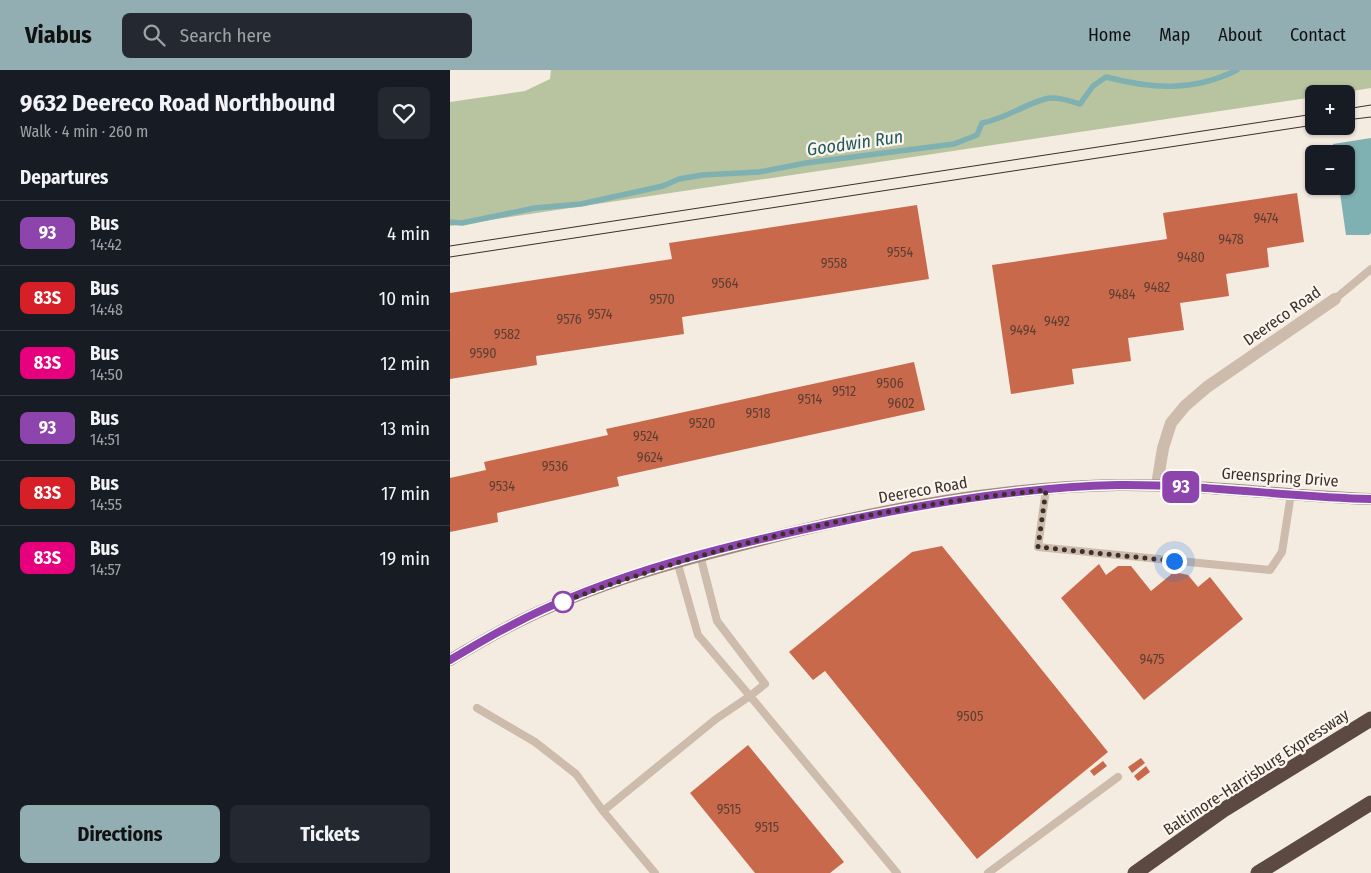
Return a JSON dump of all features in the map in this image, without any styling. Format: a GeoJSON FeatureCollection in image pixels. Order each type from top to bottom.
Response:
{"type":"FeatureCollection","features":[{"type":"Feature","properties":{"kind":"highway","name":"Baltimore-Harrisburg Expressway"},"geometry":{"type":"LineString","coordinates":[[1135,873],[1225,809],[1371,719]]}},
{"type":"Feature","properties":{"kind":"highway"},"geometry":{"type":"LineString","coordinates":[[1258,873],[1371,803]]}},
{"type":"Feature","properties":{"kind":"main road","name":"Deereco Road"},"geometry":{"type":"LineString","coordinates":[[450,660],[509,626],[557,604],[677,561],[700,555],[823,525],[958,499],[1046,490],[1157,485]]}},
{"type":"Feature","properties":{"kind":"main road","name":"Greenspring Drive"},"geometry":{"type":"LineString","coordinates":[[1157,485],[1371,499]]}},
{"type":"Feature","properties":{"kind":"street","name":"Deereco Road"},"geometry":{"type":"LineString","coordinates":[[1157,485],[1163,448],[1171,423],[1185,406],[1207,387],[1335,299]]}},
{"type":"Feature","properties":{"kind":"lane"},"geometry":{"type":"LineString","coordinates":[[1335,299],[1371,269]]}},
{"type":"Feature","properties":{"kind":"lane"},"geometry":{"type":"LineString","coordinates":[[1046,490],[1038,547],[1270,570],[1282,552],[1291,494]]}},
{"type":"Feature","properties":{"kind":"lane"},"geometry":{"type":"LineString","coordinates":[[603,811],[716,719],[765,684],[717,621],[700,555]]}},
{"type":"Feature","properties":{"kind":"lane"},"geometry":{"type":"LineString","coordinates":[[677,561],[698,635],[897,873]]}},
{"type":"Feature","properties":{"kind":"lane"},"geometry":{"type":"LineString","coordinates":[[477,708],[535,742],[576,774],[603,811],[655,873]]}},
{"type":"Feature","properties":{"kind":"lane"},"geometry":{"type":"LineString","coordinates":[[988,873],[1118,777]]}},
{"type":"Feature","properties":{"kind":"green space"},"geometry":{"type":"Polygon","coordinates":[[[551,70],[1371,70],[1371,88],[1355,91],[1355,85],[1305,85],[1305,98],[450,226],[450,102],[525,91],[550,79],[551,70]]]}},
{"type":"Feature","properties":{"kind":"water"},"geometry":{"type":"Polygon","coordinates":[[[1371,138],[1371,233],[1369,235],[1346,235],[1340,195],[1355,195],[1355,145],[1333,144],[1371,138]]]}},
{"type":"Feature","properties":{"kind":"building"},"geometry":{"type":"Polygon","coordinates":[[[1297,193],[1304,242],[1267,248],[1269,267],[1226,274],[1229,296],[1180,303],[1184,330],[1128,338],[1131,361],[1072,369],[1074,384],[1011,394],[992,265],[1167,239],[1163,213],[1297,193]]]}},
{"type":"Feature","properties":{"kind":"building"},"geometry":{"type":"Polygon","coordinates":[[[917,205],[929,279],[682,317],[684,334],[536,356],[537,365],[450,379],[450,293],[672,259],[669,243],[917,205]]]}},
{"type":"Feature","properties":{"kind":"building"},"geometry":{"type":"Polygon","coordinates":[[[914,362],[925,410],[617,477],[619,486],[497,513],[498,522],[450,532],[450,478],[486,470],[484,462],[608,435],[606,429],[914,362]]]}},
{"type":"Feature","properties":{"kind":"building"},"geometry":{"type":"Polygon","coordinates":[[[942,546],[1108,752],[977,859],[825,671],[813,680],[789,652],[912,552],[942,546]]]}},
{"type":"Feature","properties":{"kind":"building"},"geometry":{"type":"Polygon","coordinates":[[[1099,564],[1106,575],[1118,566],[1131,566],[1151,591],[1174,572],[1188,575],[1198,587],[1210,577],[1243,619],[1144,700],[1061,598],[1099,564]]]}},
{"type":"Feature","properties":{"kind":"building"},"geometry":{"type":"Polygon","coordinates":[[[748,745],[844,862],[830,873],[755,873],[690,793],[748,745]]]}},
{"type":"Feature","properties":{"kind":"building"},"geometry":{"type":"Polygon","coordinates":[[[1141,758],[1145,763],[1132,773],[1128,767],[1141,758]]]}},
{"type":"Feature","properties":{"kind":"building"},"geometry":{"type":"Polygon","coordinates":[[[1103,761],[1107,766],[1094,776],[1090,771],[1103,761]]]}},
{"type":"Feature","properties":{"kind":"building"},"geometry":{"type":"Polygon","coordinates":[[[1146,766],[1150,772],[1138,781],[1134,776],[1146,766]]]}},
{"type":"Feature","properties":{"kind":"waterway","name":"Goodwin Run"},"geometry":{"type":"LineString","coordinates":[[450,222],[462,223],[535,208],[581,204],[663,186],[679,179],[702,175],[759,172],[806,163],[954,144],[977,135],[982,123],[1045,99],[1058,98],[1080,104],[1093,86],[1106,77],[1140,84],[1172,86],[1204,82],[1237,70]]}},
{"type":"Feature","properties":{"kind":"tram line"},"geometry":{"type":"LineString","coordinates":[[1355,108],[1371,105]]}},
{"type":"Feature","properties":{"kind":"tram line"},"geometry":{"type":"LineString","coordinates":[[450,246],[1305,115]]}},
{"type":"Feature","properties":{"kind":"tram line"},"geometry":{"type":"LineString","coordinates":[[1355,119],[1371,117]]}},
{"type":"Feature","properties":{"kind":"tram line"},"geometry":{"type":"LineString","coordinates":[[450,257],[1305,126]]}},
{"type":"Feature","properties":{"kind":"bus line","name":"93"},"geometry":{"type":"LineString","coordinates":[[450,660],[509,626],[557,604],[658,567],[823,525],[958,499],[1076,487],[1157,485],[1329,498],[1371,499]]}},
{"type":"Feature","properties":{"kind":"route"},"geometry":{"type":"LineString","coordinates":[[563,602],[557,604],[677,561],[823,525],[958,499],[1046,490],[1038,547],[1174,561]]}}]}
